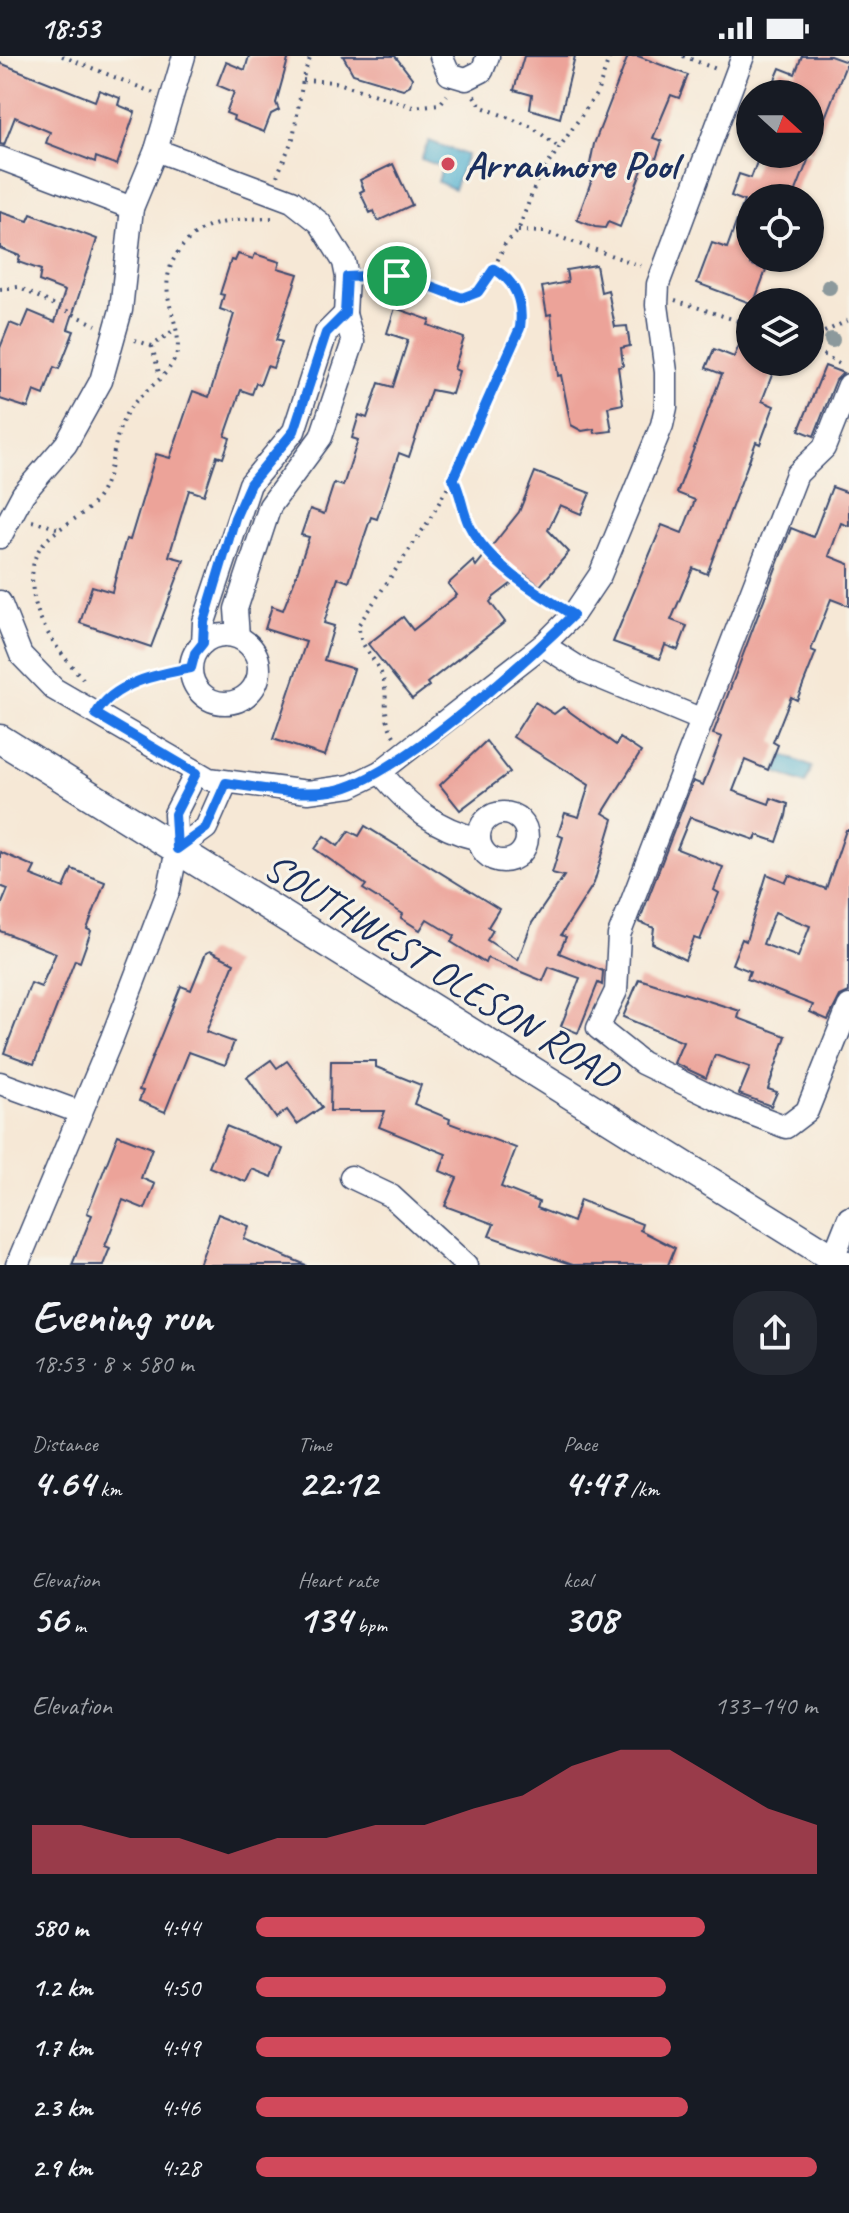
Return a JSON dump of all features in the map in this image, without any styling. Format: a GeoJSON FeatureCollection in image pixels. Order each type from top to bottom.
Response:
{"type":"FeatureCollection","features":[{"type":"Feature","properties":{"kind":"main road","name":"SOUTHWEST OLESON ROAD"},"geometry":{"type":"LineString","coordinates":[[0,739],[836,1263]]}},
{"type":"Feature","properties":{"kind":"street"},"geometry":{"type":"LineString","coordinates":[[0,537],[23,494],[66,444],[101,381],[121,310],[132,208],[156,150],[184,56]]}},
{"type":"Feature","properties":{"kind":"street"},"geometry":{"type":"LineString","coordinates":[[441,56],[443,66],[464,78],[482,71],[488,56]]}},
{"type":"Feature","properties":{"kind":"street"},"geometry":{"type":"LineString","coordinates":[[0,602],[14,641],[28,665],[54,689],[99,703],[196,773],[226,783],[274,790],[332,791],[380,772],[410,752],[543,645],[573,615],[609,558],[662,425],[667,389],[656,292],[740,66]]}},
{"type":"Feature","properties":{"kind":"street"},"geometry":{"type":"LineString","coordinates":[[156,150],[301,207],[329,234],[344,262],[347,277],[345,314],[353,342],[321,437],[270,506],[236,609],[238,637]]}},
{"type":"Feature","properties":{"kind":"street"},"geometry":{"type":"LineString","coordinates":[[0,158],[132,208]]}},
{"type":"Feature","properties":{"kind":"street"},"geometry":{"type":"LineString","coordinates":[[203,643],[204,622],[235,518],[250,484],[294,431],[326,333],[345,314]]}},
{"type":"Feature","properties":{"kind":"street"},"geometry":{"type":"LineString","coordinates":[[847,380],[824,448],[797,474],[700,719],[619,935],[616,991],[598,1028],[642,1063],[731,1106],[786,1127],[807,1111],[849,1006]]}},
{"type":"Feature","properties":{"kind":"street"},"geometry":{"type":"LineString","coordinates":[[226,634],[238,637],[251,645],[260,670],[250,694],[239,701],[225,704],[211,701],[193,683],[191,668],[195,653],[203,643],[226,634]]}},
{"type":"Feature","properties":{"kind":"street"},"geometry":{"type":"LineString","coordinates":[[543,645],[584,671],[700,719]]}},
{"type":"Feature","properties":{"kind":"street"},"geometry":{"type":"LineString","coordinates":[[380,772],[426,819],[454,834],[479,839]]}},
{"type":"Feature","properties":{"kind":"street"},"geometry":{"type":"LineString","coordinates":[[17,1265],[112,1038],[169,889],[177,849],[175,814],[196,773]]}},
{"type":"Feature","properties":{"kind":"street"},"geometry":{"type":"LineString","coordinates":[[177,849],[206,828],[226,783]]}},
{"type":"Feature","properties":{"kind":"street"},"geometry":{"type":"LineString","coordinates":[[0,1083],[79,1112]]}},
{"type":"Feature","properties":{"kind":"street"},"geometry":{"type":"LineString","coordinates":[[351,1177],[391,1196],[466,1265]]}},
{"type":"Feature","properties":{"kind":"street"},"geometry":{"type":"LineString","coordinates":[[836,1263],[849,1218]]}},
{"type":"Feature","properties":{"kind":"path"},"geometry":{"type":"LineString","coordinates":[[62,56],[171,100]]}},
{"type":"Feature","properties":{"kind":"path"},"geometry":{"type":"LineString","coordinates":[[276,177],[293,138],[303,80],[311,56]]}},
{"type":"Feature","properties":{"kind":"path"},"geometry":{"type":"LineString","coordinates":[[347,277],[384,275],[409,278],[462,298],[478,292],[494,269],[505,244],[518,231],[533,187],[597,93],[610,56]]}},
{"type":"Feature","properties":{"kind":"path"},"geometry":{"type":"LineString","coordinates":[[683,56],[740,66]]}},
{"type":"Feature","properties":{"kind":"path"},"geometry":{"type":"LineString","coordinates":[[303,80],[335,82],[413,107],[440,104],[464,78],[482,107],[532,127],[560,148]]}},
{"type":"Feature","properties":{"kind":"path"},"geometry":{"type":"LineString","coordinates":[[90,688],[53,644],[35,599],[34,561],[42,543],[97,500],[107,481],[123,419],[176,356],[166,287],[172,263],[183,245],[194,235],[220,223],[282,216]]}},
{"type":"Feature","properties":{"kind":"path"},"geometry":{"type":"LineString","coordinates":[[518,231],[545,232],[641,266]]}},
{"type":"Feature","properties":{"kind":"path"},"geometry":{"type":"LineString","coordinates":[[410,752],[395,738],[386,719],[382,676],[362,645],[359,624],[453,478],[520,328],[521,308],[517,294],[494,269]]}},
{"type":"Feature","properties":{"kind":"path"},"geometry":{"type":"LineString","coordinates":[[0,289],[18,287],[96,325]]}},
{"type":"Feature","properties":{"kind":"path"},"geometry":{"type":"LineString","coordinates":[[673,299],[736,320]]}},
{"type":"Feature","properties":{"kind":"path"},"geometry":{"type":"LineString","coordinates":[[824,333],[848,322]]}},
{"type":"Feature","properties":{"kind":"path"},"geometry":{"type":"LineString","coordinates":[[152,346],[174,330]]}},
{"type":"Feature","properties":{"kind":"path"},"geometry":{"type":"LineString","coordinates":[[129,338],[152,346]]}},
{"type":"Feature","properties":{"kind":"path"},"geometry":{"type":"LineString","coordinates":[[152,346],[160,377]]}},
{"type":"Feature","properties":{"kind":"path"},"geometry":{"type":"LineString","coordinates":[[824,355],[842,366],[847,380]]}},
{"type":"Feature","properties":{"kind":"path"},"geometry":{"type":"LineString","coordinates":[[453,478],[467,519],[481,543],[531,587],[573,615]]}},
{"type":"Feature","properties":{"kind":"path"},"geometry":{"type":"LineString","coordinates":[[13,513],[60,529]]}},
{"type":"Feature","properties":{"kind":"path"},"geometry":{"type":"LineString","coordinates":[[99,703],[155,676],[191,668]]}},
{"type":"Feature","properties":{"kind":"water","name":"Arranmore Pool"},"geometry":{"type":"Polygon","coordinates":[[[429,141],[467,155],[454,189],[438,182],[442,167],[421,159],[429,141]]]}},
{"type":"Feature","properties":{"kind":"water"},"geometry":{"type":"Polygon","coordinates":[[[783,755],[812,767],[805,784],[776,772],[783,755]]]}},
{"type":"Feature","properties":{"kind":"building"},"geometry":{"type":"Polygon","coordinates":[[[249,56],[289,56],[276,103],[279,110],[271,114],[264,132],[233,120],[234,116],[226,113],[234,92],[217,85],[226,62],[245,70],[249,56]]]}},
{"type":"Feature","properties":{"kind":"building"},"geometry":{"type":"Polygon","coordinates":[[[343,56],[395,56],[412,78],[410,85],[403,89],[353,74],[343,56]]]}},
{"type":"Feature","properties":{"kind":"building"},"geometry":{"type":"Polygon","coordinates":[[[524,56],[575,56],[560,118],[530,109],[532,95],[514,90],[524,56]]]}},
{"type":"Feature","properties":{"kind":"building"},"geometry":{"type":"Polygon","coordinates":[[[628,56],[638,56],[688,75],[679,98],[671,95],[653,138],[662,141],[654,165],[645,162],[620,227],[608,222],[605,228],[595,227],[577,220],[593,176],[588,174],[594,144],[628,56]]]}},
{"type":"Feature","properties":{"kind":"building"},"geometry":{"type":"Polygon","coordinates":[[[802,56],[830,56],[847,62],[824,120],[824,80],[775,80],[780,68],[795,74],[802,56]]]}},
{"type":"Feature","properties":{"kind":"building"},"geometry":{"type":"Polygon","coordinates":[[[0,63],[95,101],[99,90],[120,98],[118,105],[135,112],[117,165],[96,157],[95,162],[46,143],[50,132],[15,117],[4,145],[0,144],[0,63]]]}},
{"type":"Feature","properties":{"kind":"building"},"geometry":{"type":"Polygon","coordinates":[[[393,164],[412,205],[378,221],[374,211],[370,213],[360,192],[364,190],[360,180],[393,164]]]}},
{"type":"Feature","properties":{"kind":"building"},"geometry":{"type":"Polygon","coordinates":[[[755,168],[805,168],[799,184],[736,184],[736,198],[731,196],[739,174],[751,178],[755,168]]]}},
{"type":"Feature","properties":{"kind":"building"},"geometry":{"type":"Polygon","coordinates":[[[0,212],[28,221],[31,214],[97,239],[68,329],[74,331],[59,369],[54,367],[44,395],[34,391],[28,408],[0,399],[0,348],[10,323],[22,328],[29,311],[55,322],[65,291],[39,281],[41,270],[18,262],[20,256],[0,248],[0,212]]]}},
{"type":"Feature","properties":{"kind":"building"},"geometry":{"type":"Polygon","coordinates":[[[736,223],[736,272],[765,272],[759,288],[736,288],[736,298],[697,283],[712,243],[727,248],[736,223]]]}},
{"type":"Feature","properties":{"kind":"building"},"geometry":{"type":"Polygon","coordinates":[[[238,254],[253,259],[255,254],[280,262],[278,268],[298,274],[276,340],[282,342],[273,368],[267,366],[260,385],[256,383],[252,394],[241,390],[225,436],[230,438],[223,458],[217,456],[204,495],[189,490],[169,556],[184,560],[151,647],[80,623],[92,586],[112,592],[126,539],[130,540],[156,454],[170,458],[193,391],[209,397],[234,314],[220,309],[224,295],[220,294],[231,260],[235,261],[238,254]]]}},
{"type":"Feature","properties":{"kind":"building"},"geometry":{"type":"Polygon","coordinates":[[[596,265],[601,292],[608,290],[615,327],[627,326],[630,346],[621,348],[623,366],[618,367],[623,404],[608,407],[612,431],[595,433],[594,429],[582,431],[571,425],[561,375],[558,376],[551,314],[547,315],[542,287],[568,282],[566,270],[596,265]]]}},
{"type":"Feature","properties":{"kind":"building"},"geometry":{"type":"Polygon","coordinates":[[[395,308],[430,320],[428,325],[464,338],[454,369],[459,371],[452,394],[431,390],[409,457],[399,453],[377,519],[371,517],[349,582],[338,578],[324,623],[334,626],[324,660],[354,669],[325,756],[273,739],[306,642],[265,629],[272,606],[283,610],[295,579],[309,537],[301,535],[310,509],[324,514],[334,483],[343,486],[358,440],[352,438],[359,415],[367,418],[379,383],[393,387],[408,340],[387,333],[395,308]]]}},
{"type":"Feature","properties":{"kind":"building"},"geometry":{"type":"Polygon","coordinates":[[[714,349],[734,357],[736,352],[736,376],[772,376],[762,401],[774,406],[760,444],[756,442],[707,574],[693,568],[671,620],[687,626],[678,650],[665,645],[660,659],[613,642],[662,525],[682,533],[695,500],[677,493],[722,374],[706,368],[714,349]]]}},
{"type":"Feature","properties":{"kind":"building"},"geometry":{"type":"Polygon","coordinates":[[[825,366],[843,373],[836,380],[814,436],[799,430],[821,376],[824,376],[825,366]]]}},
{"type":"Feature","properties":{"kind":"building"},"geometry":{"type":"Polygon","coordinates":[[[535,472],[590,493],[581,514],[560,505],[548,530],[569,552],[540,586],[524,574],[494,597],[490,602],[505,622],[427,683],[429,686],[412,699],[368,644],[403,617],[413,630],[457,595],[448,584],[473,561],[476,566],[519,512],[535,472]]]}},
{"type":"Feature","properties":{"kind":"building"},"geometry":{"type":"Polygon","coordinates":[[[832,487],[849,493],[849,526],[841,523],[829,556],[849,564],[849,606],[831,599],[811,650],[816,652],[797,700],[791,697],[773,742],[778,745],[768,770],[745,760],[733,791],[769,804],[771,798],[788,804],[786,816],[777,842],[757,835],[755,840],[690,817],[677,849],[723,867],[714,890],[719,893],[700,940],[694,938],[685,960],[652,943],[654,928],[639,922],[693,781],[703,785],[722,737],[713,734],[791,528],[813,537],[832,487]]]}},
{"type":"Feature","properties":{"kind":"building"},"geometry":{"type":"Polygon","coordinates":[[[535,702],[554,714],[563,707],[616,745],[620,738],[641,752],[603,813],[613,819],[594,883],[561,935],[566,937],[559,953],[603,971],[602,985],[598,983],[578,1033],[561,1026],[580,978],[549,967],[543,981],[487,958],[485,963],[451,942],[455,936],[427,919],[420,930],[401,918],[403,914],[363,889],[366,885],[315,849],[324,836],[338,846],[349,831],[359,836],[365,826],[499,909],[488,927],[493,930],[487,940],[518,960],[532,923],[564,876],[552,873],[563,837],[558,835],[565,813],[579,817],[589,785],[513,737],[535,702]]]}},
{"type":"Feature","properties":{"kind":"building"},"geometry":{"type":"Polygon","coordinates":[[[486,741],[510,772],[460,810],[440,785],[486,741]]]}},
{"type":"Feature","properties":{"kind":"building"},"geometry":{"type":"Polygon","coordinates":[[[846,830],[849,830],[849,992],[840,996],[828,1020],[810,1012],[813,1005],[747,979],[750,971],[732,964],[742,939],[746,941],[767,874],[786,882],[789,875],[826,889],[846,830]],[[775,912],[763,944],[798,957],[810,926],[775,912]]]}},
{"type":"Feature","properties":{"kind":"building"},"geometry":{"type":"Polygon","coordinates":[[[0,852],[35,867],[31,875],[64,888],[72,869],[105,882],[87,929],[91,931],[80,962],[75,960],[34,1064],[4,1053],[31,983],[41,987],[56,953],[0,931],[0,908],[8,889],[0,886],[0,852]]]}},
{"type":"Feature","properties":{"kind":"building"},"geometry":{"type":"Polygon","coordinates":[[[210,951],[234,963],[206,1032],[234,1042],[225,1065],[189,1052],[165,1112],[139,1101],[143,1091],[139,1090],[181,986],[191,990],[206,953],[210,951]]]}},
{"type":"Feature","properties":{"kind":"building"},"geometry":{"type":"Polygon","coordinates":[[[639,979],[740,1011],[738,1018],[786,1036],[768,1089],[777,1092],[771,1106],[739,1094],[750,1067],[715,1055],[706,1078],[674,1063],[683,1042],[623,1017],[639,979]]]}},
{"type":"Feature","properties":{"kind":"building"},"geometry":{"type":"Polygon","coordinates":[[[271,1060],[277,1068],[287,1061],[322,1107],[297,1124],[287,1110],[276,1118],[247,1077],[271,1060]]]}},
{"type":"Feature","properties":{"kind":"building"},"geometry":{"type":"Polygon","coordinates":[[[331,1061],[376,1061],[376,1067],[421,1085],[414,1104],[450,1119],[449,1123],[516,1148],[501,1187],[539,1202],[537,1208],[573,1222],[580,1200],[642,1224],[640,1230],[675,1248],[668,1265],[573,1265],[489,1236],[494,1224],[445,1206],[457,1178],[440,1171],[446,1154],[379,1127],[385,1111],[330,1111],[331,1061]]]}},
{"type":"Feature","properties":{"kind":"building"},"geometry":{"type":"Polygon","coordinates":[[[226,1126],[283,1149],[272,1177],[252,1169],[246,1182],[209,1167],[226,1126]]]}},
{"type":"Feature","properties":{"kind":"building"},"geometry":{"type":"Polygon","coordinates":[[[118,1135],[152,1148],[141,1178],[155,1184],[145,1209],[123,1200],[105,1246],[110,1248],[103,1265],[72,1265],[92,1215],[87,1213],[118,1135]]]}},
{"type":"Feature","properties":{"kind":"building"},"geometry":{"type":"Polygon","coordinates":[[[218,1214],[249,1226],[244,1239],[306,1265],[199,1265],[218,1214]]]}},
{"type":"Feature","properties":{"kind":"place","name":"Arranmore Pool"},"geometry":{"type":"Point","coordinates":[448,164]}},
{"type":"Feature","properties":{"kind":"route"},"geometry":{"type":"LineString","coordinates":[[494,269],[517,294],[521,308],[520,328],[473,441],[453,478],[467,519],[481,543],[531,587],[573,615],[543,645],[380,772],[332,791],[274,790],[226,783],[206,828],[177,849],[175,814],[196,773],[96,714],[104,700],[128,687],[168,672],[191,668],[195,653],[203,643],[204,622],[235,518],[250,484],[294,431],[326,333],[345,314],[347,277],[397,276],[426,283],[448,295],[462,298],[478,292],[494,269]]}}]}
